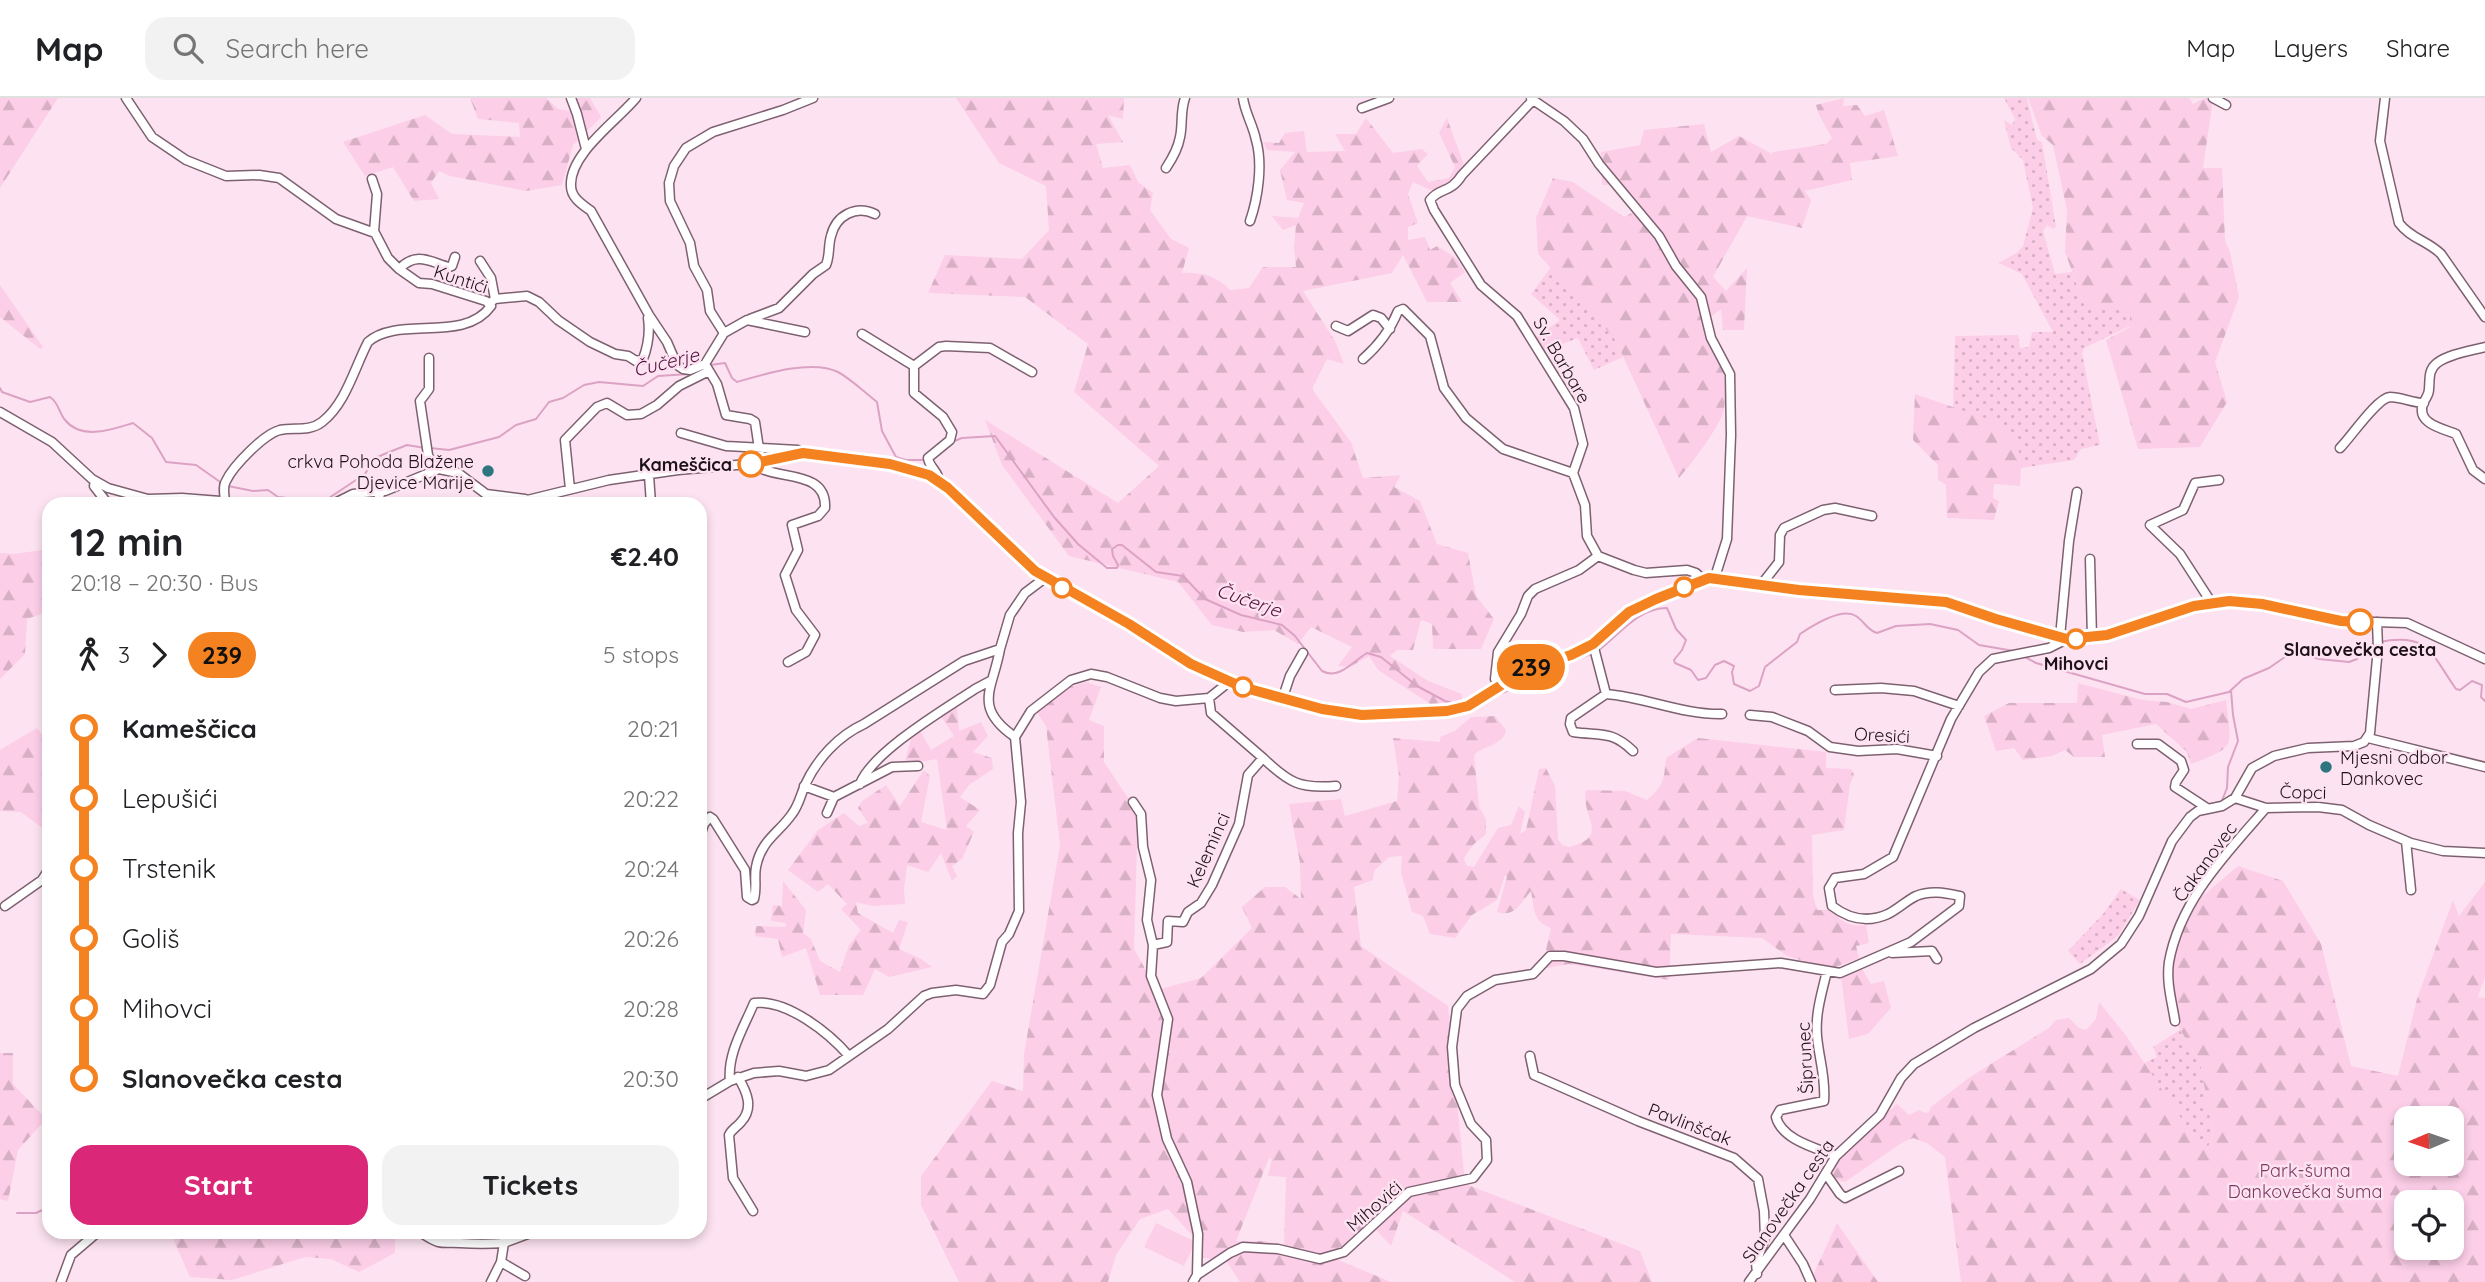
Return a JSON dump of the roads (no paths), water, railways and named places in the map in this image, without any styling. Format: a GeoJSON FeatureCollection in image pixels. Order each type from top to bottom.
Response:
{"type":"FeatureCollection","features":[{"type":"Feature","properties":{"kind":"street"},"geometry":{"type":"LineString","coordinates":[[126,98],[152,137],[186,160],[226,176],[259,175],[279,178],[337,219],[374,232],[377,194],[372,179]]}},
{"type":"Feature","properties":{"kind":"street"},"geometry":{"type":"LineString","coordinates":[[571,98],[586,149]]}},
{"type":"Feature","properties":{"kind":"street"},"geometry":{"type":"LineString","coordinates":[[636,98],[586,149],[573,174],[570,188],[576,199],[592,211],[680,368],[690,370],[707,367]]}},
{"type":"Feature","properties":{"kind":"street"},"geometry":{"type":"LineString","coordinates":[[724,333],[710,311],[707,290],[695,266],[690,243],[670,201],[669,183],[674,166],[686,148],[713,132],[813,98]]}},
{"type":"Feature","properties":{"kind":"street"},"geometry":{"type":"LineString","coordinates":[[1166,168],[1181,137],[1181,109],[1185,98]]}},
{"type":"Feature","properties":{"kind":"street"},"geometry":{"type":"LineString","coordinates":[[1243,98],[1260,157],[1258,198],[1250,221]]}},
{"type":"Feature","properties":{"kind":"street"},"geometry":{"type":"LineString","coordinates":[[1362,108],[1388,98]]}},
{"type":"Feature","properties":{"kind":"street"},"geometry":{"type":"LineString","coordinates":[[2213,98],[2226,105]]}},
{"type":"Feature","properties":{"kind":"street"},"geometry":{"type":"LineString","coordinates":[[2385,98],[2379,141],[2399,223],[2405,231],[2434,247],[2441,254],[2485,317]]}},
{"type":"Feature","properties":{"kind":"street"},"geometry":{"type":"LineString","coordinates":[[1532,99],[1579,135],[1659,236],[1676,266],[1701,296],[1711,338],[1730,374],[1731,435],[1727,539],[1715,577]]}},
{"type":"Feature","properties":{"kind":"street","name":"Sv. Barbare"},"geometry":{"type":"LineString","coordinates":[[1532,99],[1455,186],[1434,195],[1430,200],[1481,285],[1517,316],[1574,408],[1583,444],[1573,473]]}},
{"type":"Feature","properties":{"kind":"street"},"geometry":{"type":"LineString","coordinates":[[570,489],[565,440],[597,407],[607,403],[627,415],[641,414],[657,405],[678,386],[707,367],[724,333],[747,320],[779,309],[813,274],[826,265],[832,232],[846,214],[862,209],[875,214]]}},
{"type":"Feature","properties":{"kind":"street","name":"Kuntići"},"geometry":{"type":"LineString","coordinates":[[228,497],[225,485],[259,441],[279,430],[303,429],[321,423],[341,400],[368,342],[374,337],[391,331],[428,330],[471,321],[489,309],[493,301],[432,284],[419,283],[388,258],[374,232]]}},
{"type":"Feature","properties":{"kind":"street"},"geometry":{"type":"LineString","coordinates":[[399,269],[407,262],[422,259],[437,260],[449,267],[455,257]]}},
{"type":"Feature","properties":{"kind":"street"},"geometry":{"type":"LineString","coordinates":[[480,261],[491,278],[493,301],[523,295],[531,297],[576,334],[605,350],[636,360],[643,359],[645,355],[650,337],[649,315]]}},
{"type":"Feature","properties":{"kind":"street"},"geometry":{"type":"LineString","coordinates":[[1363,359],[1377,347],[1390,329],[1398,311],[1404,309],[1430,336],[1444,388],[1466,418],[1503,449],[1573,473],[1585,505],[1587,536],[1598,556],[1646,573],[1687,570],[1702,579]]}},
{"type":"Feature","properties":{"kind":"street"},"geometry":{"type":"LineString","coordinates":[[1336,326],[1348,331],[1373,315],[1381,318],[1390,329]]}},
{"type":"Feature","properties":{"kind":"street"},"geometry":{"type":"LineString","coordinates":[[747,320],[805,332]]}},
{"type":"Feature","properties":{"kind":"street"},"geometry":{"type":"LineString","coordinates":[[862,334],[914,366]]}},
{"type":"Feature","properties":{"kind":"street"},"geometry":{"type":"LineString","coordinates":[[914,366],[939,347],[990,348],[1032,372]]}},
{"type":"Feature","properties":{"kind":"street"},"geometry":{"type":"LineString","coordinates":[[2485,347],[2436,364],[2430,376],[2429,393],[2422,411],[2424,418],[2431,424],[2456,434],[2474,473],[2485,479]]}},
{"type":"Feature","properties":{"kind":"street"},"geometry":{"type":"LineString","coordinates":[[429,358],[429,389],[420,401],[427,449],[435,470]]}},
{"type":"Feature","properties":{"kind":"street"},"geometry":{"type":"LineString","coordinates":[[914,366],[914,393],[943,417],[952,432],[950,440],[928,458],[939,476],[939,481]]}},
{"type":"Feature","properties":{"kind":"street"},"geometry":{"type":"LineString","coordinates":[[707,367],[717,383],[726,415],[744,417],[755,422],[762,469],[809,480],[824,499],[825,508],[818,516],[792,525],[798,550],[785,575],[796,610],[814,632],[815,639],[806,652],[788,662]]}},
{"type":"Feature","properties":{"kind":"street"},"geometry":{"type":"LineString","coordinates":[[2340,448],[2375,405],[2385,399],[2391,397],[2424,403]]}},
{"type":"Feature","properties":{"kind":"street"},"geometry":{"type":"LineString","coordinates":[[0,412],[52,442],[94,481],[141,497]]}},
{"type":"Feature","properties":{"kind":"street"},"geometry":{"type":"LineString","coordinates":[[681,433],[726,446],[800,450],[803,453]]}},
{"type":"Feature","properties":{"kind":"street"},"geometry":{"type":"LineString","coordinates":[[539,497],[678,470],[760,463],[803,453],[917,470],[939,481],[1021,560],[1045,578],[1108,612],[1191,664],[1229,682],[1322,709],[1379,715],[1457,710],[1476,702],[1536,664],[1595,649],[1629,612],[1702,579],[1715,577],[1761,585],[1946,602],[2060,637],[2092,638],[2120,632],[2169,613],[2211,602],[2262,604],[2341,621],[2396,622],[2417,626],[2485,659]]}},
{"type":"Feature","properties":{"kind":"street"},"geometry":{"type":"LineString","coordinates":[[347,497],[381,492],[435,470],[458,473],[486,494],[507,497]]}},
{"type":"Feature","properties":{"kind":"street"},"geometry":{"type":"LineString","coordinates":[[649,475],[651,497]]}},
{"type":"Feature","properties":{"kind":"street"},"geometry":{"type":"LineString","coordinates":[[2211,602],[2179,554],[2150,525],[2183,510],[2195,483],[2219,480]]}},
{"type":"Feature","properties":{"kind":"street"},"geometry":{"type":"LineString","coordinates":[[94,481],[94,486],[103,497]]}},
{"type":"Feature","properties":{"kind":"street"},"geometry":{"type":"LineString","coordinates":[[379,497],[381,492]]}},
{"type":"Feature","properties":{"kind":"street"},"geometry":{"type":"LineString","coordinates":[[1827,971],[1840,973],[1912,942],[1959,906],[1960,896],[1939,891],[1917,896],[1888,914],[1868,920],[1844,915],[1832,906],[1829,888],[1835,878],[1864,874],[1893,857],[1959,705],[1979,672],[1993,659],[2054,647],[2060,637],[2069,541],[2077,492]]}},
{"type":"Feature","properties":{"kind":"street"},"geometry":{"type":"LineString","coordinates":[[1761,585],[1779,562],[1780,535],[1784,528],[1823,510],[1835,508],[1872,516]]}},
{"type":"Feature","properties":{"kind":"street"},"geometry":{"type":"LineString","coordinates":[[1500,686],[1495,679],[1498,652],[1521,614],[1528,596],[1535,589],[1579,570],[1598,556]]}},
{"type":"Feature","properties":{"kind":"street"},"geometry":{"type":"LineString","coordinates":[[2090,559],[2092,638]]}},
{"type":"Feature","properties":{"kind":"street"},"geometry":{"type":"LineString","coordinates":[[1015,737],[1001,728],[993,717],[989,699],[990,681],[1010,615],[1025,593],[1045,578]]}},
{"type":"Feature","properties":{"kind":"street"},"geometry":{"type":"LineString","coordinates":[[2368,738],[2377,622]]}},
{"type":"Feature","properties":{"kind":"street"},"geometry":{"type":"LineString","coordinates":[[2054,647],[2060,637]]}},
{"type":"Feature","properties":{"kind":"street"},"geometry":{"type":"LineString","coordinates":[[707,820],[713,818],[741,862],[747,897],[752,900],[756,895],[756,866],[765,846],[774,832],[792,815],[804,786],[832,746],[851,730],[964,661],[1000,649]]}},
{"type":"Feature","properties":{"kind":"street"},"geometry":{"type":"LineString","coordinates":[[1595,649],[1606,694]]}},
{"type":"Feature","properties":{"kind":"street"},"geometry":{"type":"LineString","coordinates":[[1283,697],[1290,676],[1303,653]]}},
{"type":"Feature","properties":{"kind":"street"},"geometry":{"type":"LineString","coordinates":[[707,1095],[734,1079],[766,1071],[817,1075],[829,1070],[888,1029],[924,996],[956,990],[983,994],[990,985],[997,954],[1019,911],[1018,833],[1021,802],[1015,737],[1031,711],[1071,680],[1082,675],[1107,677],[1160,698],[1176,701],[1209,698],[1229,682]]}},
{"type":"Feature","properties":{"kind":"street"},"geometry":{"type":"LineString","coordinates":[[860,784],[868,771],[890,748],[975,688],[990,681]]}},
{"type":"Feature","properties":{"kind":"street"},"geometry":{"type":"LineString","coordinates":[[1835,690],[1881,688],[1914,691],[1959,705]]}},
{"type":"Feature","properties":{"kind":"street"},"geometry":{"type":"LineString","coordinates":[[1633,751],[1620,739],[1604,733],[1573,732],[1571,718],[1606,694],[1722,714]]}},
{"type":"Feature","properties":{"kind":"street"},"geometry":{"type":"LineString","coordinates":[[1209,698],[1211,713],[1282,777],[1310,788],[1336,786]]}},
{"type":"Feature","properties":{"kind":"street","name":"Oresići"},"geometry":{"type":"LineString","coordinates":[[1750,715],[1772,718],[1801,728],[1837,749],[1858,751],[1897,748],[1937,756]]}},
{"type":"Feature","properties":{"kind":"street"},"geometry":{"type":"LineString","coordinates":[[2235,798],[2248,773],[2263,760],[2287,751],[2358,745],[2368,738],[2485,767]]}},
{"type":"Feature","properties":{"kind":"street"},"geometry":{"type":"LineString","coordinates":[[2137,744],[2158,744],[2181,761],[2183,769],[2175,787],[2207,808]]}},
{"type":"Feature","properties":{"kind":"street","name":"Keleminci"},"geometry":{"type":"LineString","coordinates":[[1153,945],[1167,942],[1168,921],[1182,922],[1188,912],[1201,903],[1212,885],[1239,824],[1248,775],[1263,758]]}},
{"type":"Feature","properties":{"kind":"street"},"geometry":{"type":"LineString","coordinates":[[827,813],[834,797],[892,767],[918,766]]}},
{"type":"Feature","properties":{"kind":"street"},"geometry":{"type":"LineString","coordinates":[[804,786],[834,797]]}},
{"type":"Feature","properties":{"kind":"street","name":"Čopci"},"geometry":{"type":"LineString","coordinates":[[2235,798],[2266,808],[2318,807],[2342,810],[2406,841],[2443,851],[2485,853]]}},
{"type":"Feature","properties":{"kind":"street","name":"Slanovečka cesta"},"geometry":{"type":"LineString","coordinates":[[1749,1282],[1836,1156],[1880,1115],[1901,1078],[1914,1064],[1974,1028],[2091,969],[2113,952],[2139,916],[2161,862],[2178,831],[2190,817],[2207,808],[2222,806],[2235,798]]}},
{"type":"Feature","properties":{"kind":"street"},"geometry":{"type":"LineString","coordinates":[[1133,802],[1141,814],[1143,847],[1150,880],[1147,920],[1153,945],[1151,976],[1168,1019],[1157,1095],[1167,1139],[1187,1182],[1198,1234],[1195,1278]]}},
{"type":"Feature","properties":{"kind":"street","name":"Čakanovec"},"geometry":{"type":"LineString","coordinates":[[2175,1021],[2169,988],[2169,961],[2185,914],[2227,853],[2266,808]]}},
{"type":"Feature","properties":{"kind":"street"},"geometry":{"type":"LineString","coordinates":[[2406,841],[2411,890]]}},
{"type":"Feature","properties":{"kind":"street"},"geometry":{"type":"LineString","coordinates":[[5,906],[42,880]]}},
{"type":"Feature","properties":{"kind":"street"},"geometry":{"type":"LineString","coordinates":[[1885,954],[1932,951],[1937,959]]}},
{"type":"Feature","properties":{"kind":"street","name":"Mihovići"},"geometry":{"type":"LineString","coordinates":[[1195,1278],[1230,1253],[1244,1248],[1256,1246],[1279,1249],[1320,1259],[1344,1252],[1409,1192],[1473,1178],[1487,1160],[1486,1140],[1471,1124],[1454,1085],[1452,1047],[1457,1009],[1467,996],[1495,980],[1533,974],[1550,957],[1564,956],[1656,972],[1781,963],[1827,971]]}},
{"type":"Feature","properties":{"kind":"street","name":"Šiprunec"},"geometry":{"type":"LineString","coordinates":[[1827,971],[1818,1006],[1817,1036],[1826,1084],[1824,1101],[1780,1110],[1776,1117],[1779,1125],[1791,1136],[1836,1156]]}},
{"type":"Feature","properties":{"kind":"street"},"geometry":{"type":"LineString","coordinates":[[753,1211],[733,1178],[729,1135],[749,1109],[747,1092],[734,1079],[730,1065],[733,1051],[754,1003],[768,1002],[799,1016],[824,1030],[849,1056]]}},
{"type":"Feature","properties":{"kind":"street","name":"Pavlinšćak"},"geometry":{"type":"LineString","coordinates":[[1530,1056],[1534,1075],[1638,1121],[1734,1158],[1758,1179],[1764,1211],[1765,1238],[1756,1263],[1757,1274]]}},
{"type":"Feature","properties":{"kind":"street"},"geometry":{"type":"LineString","coordinates":[[1826,1174],[1844,1198],[1899,1171]]}},
{"type":"Feature","properties":{"kind":"street"},"geometry":{"type":"LineString","coordinates":[[1784,1235],[1811,1282]]}},
{"type":"Feature","properties":{"kind":"street"},"geometry":{"type":"LineString","coordinates":[[61,1282],[71,1255],[90,1239]]}},
{"type":"Feature","properties":{"kind":"street"},"geometry":{"type":"LineString","coordinates":[[433,1239],[444,1245],[459,1243],[474,1246],[504,1243],[515,1239]]}},
{"type":"Feature","properties":{"kind":"street"},"geometry":{"type":"LineString","coordinates":[[491,1282],[501,1262],[504,1239]]}},
{"type":"Feature","properties":{"kind":"street"},"geometry":{"type":"LineString","coordinates":[[501,1262],[525,1276]]}},
{"type":"Feature","properties":{"kind":"waterway","name":"Čučerje"},"geometry":{"type":"LineString","coordinates":[[710,365],[725,363],[737,382],[802,367],[827,368],[838,372],[877,402],[882,431],[896,457],[925,460]]}},
{"type":"Feature","properties":{"kind":"waterway","name":"Čučerje"},"geometry":{"type":"LineString","coordinates":[[430,448],[449,450],[499,437],[516,425],[536,419],[549,402],[563,398],[584,385],[599,382],[643,386],[658,376],[689,374]]}},
{"type":"Feature","properties":{"kind":"waterway","name":"Čučerje"},"geometry":{"type":"LineString","coordinates":[[0,388],[2,392],[30,402],[50,397],[65,420],[80,430],[98,432],[133,423],[152,438],[166,462],[196,465],[223,484]]}},
{"type":"Feature","properties":{"kind":"waterway","name":"Čučerje"},"geometry":{"type":"LineString","coordinates":[[952,442],[962,438],[995,436],[1054,517],[1078,544],[1107,568],[1117,568],[1112,549],[1122,545],[1156,572],[1183,576],[1205,599],[1241,615],[1282,625],[1295,636],[1322,671],[1340,672],[1367,653],[1381,657],[1417,686],[1445,701],[1457,704],[1478,696]]}},
{"type":"Feature","properties":{"kind":"waterway","name":"Čučerje"},"geometry":{"type":"LineString","coordinates":[[330,497],[365,474],[374,459],[407,445],[425,448]]}},
{"type":"Feature","properties":{"kind":"waterway","name":"Čučerje"},"geometry":{"type":"LineString","coordinates":[[228,486],[253,491],[268,490],[278,497]]}},
{"type":"Feature","properties":{"kind":"waterway","name":"Čučerje"},"geometry":{"type":"LineString","coordinates":[[1599,650],[1638,617],[1647,612],[1667,608],[1676,629],[1686,640],[1674,660],[1675,663],[1691,670],[1698,680],[1706,678],[1715,665],[1724,661],[1734,666],[1734,684],[1750,691],[1759,686],[1765,667],[1797,642],[1800,634],[1827,619],[1843,614],[1856,616],[1877,633],[1896,626],[1930,624],[1958,630],[1979,645],[2014,651]]}},
{"type":"Feature","properties":{"kind":"waterway","name":"Čučerje"},"geometry":{"type":"LineString","coordinates":[[2379,642],[2409,640],[2419,643],[2434,656],[2456,689],[2460,690],[2472,681],[2482,685],[2481,697],[2485,701]]}},
{"type":"Feature","properties":{"kind":"waterway","name":"Čučerje"},"geometry":{"type":"LineString","coordinates":[[2025,657],[2036,663],[2145,694],[2167,694],[2186,702],[2229,692],[2243,679],[2269,668],[2295,650],[2319,659],[2349,662],[2357,659],[2374,643]]}},
{"type":"Feature","properties":{"kind":"waterway","name":"Čučerje"},"geometry":{"type":"LineString","coordinates":[[1546,667],[1591,654]]}},
{"type":"Feature","properties":{"kind":"waterway","name":"Čučerje"},"geometry":{"type":"LineString","coordinates":[[1496,694],[1513,688],[1540,669]]}},
{"type":"Feature","properties":{"kind":"waterway","name":"Čučerje"},"geometry":{"type":"LineString","coordinates":[[1483,693],[1492,688]]}},
{"type":"Feature","properties":{"kind":"waterway"},"geometry":{"type":"LineString","coordinates":[[2221,803],[2227,788],[2228,767],[2238,741],[2231,690]]}},
{"type":"Feature","properties":{"kind":"waterway"},"geometry":{"type":"LineString","coordinates":[[17,1213],[42,1210]]}},
{"type":"Feature","properties":{"kind":"place","name":"Kameščica"},"geometry":{"type":"Point","coordinates":[751,464]}},
{"type":"Feature","properties":{"kind":"place","name":"crkva Pohoda Blažene Djevice Marije"},"geometry":{"type":"Point","coordinates":[488,471]}},
{"type":"Feature","properties":{"kind":"place","name":"Slanovečka cesta"},"geometry":{"type":"Point","coordinates":[2360,622]}},
{"type":"Feature","properties":{"kind":"place","name":"Mihovci"},"geometry":{"type":"Point","coordinates":[2076,639]}},
{"type":"Feature","properties":{"kind":"place","name":"Mjesni odbor Dankovec"},"geometry":{"type":"Point","coordinates":[2326,767]}},
{"type":"Feature","properties":{"kind":"park label","name":"Park-šuma Dankovečka šuma"},"geometry":{"type":"Point","coordinates":[2305,1180]}}]}
